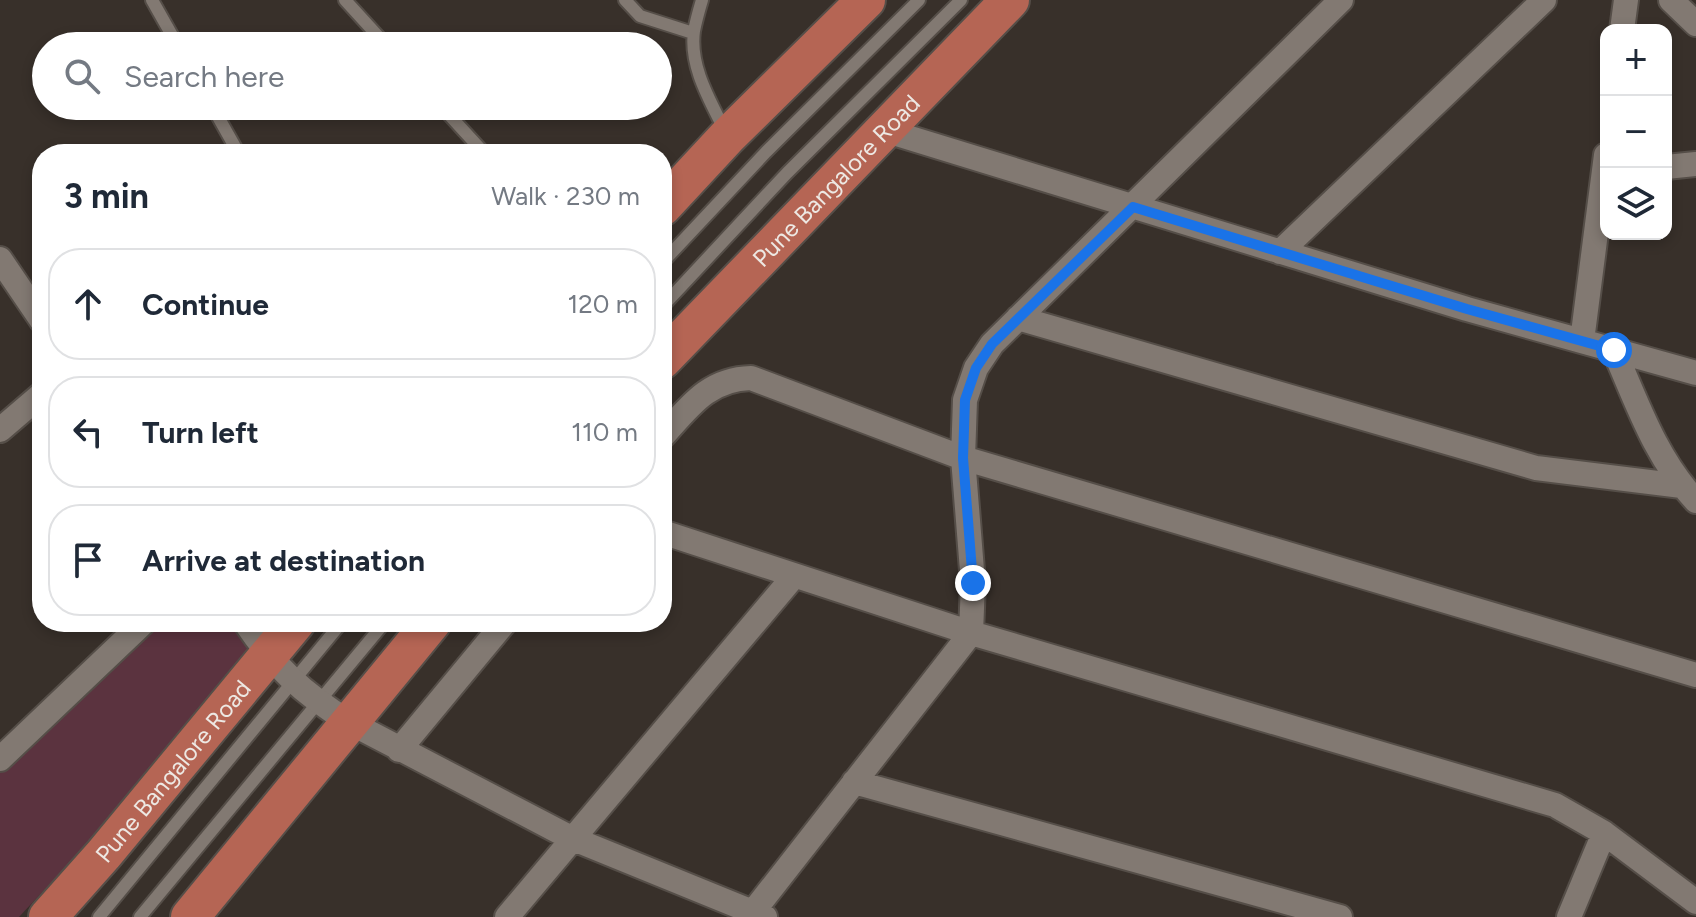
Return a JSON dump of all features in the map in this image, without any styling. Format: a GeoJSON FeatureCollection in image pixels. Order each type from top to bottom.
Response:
{"type":"FeatureCollection","features":[{"type":"Feature","properties":{"kind":"main road"},"geometry":{"type":"LineString","coordinates":[[672,196],[727,137],[866,0]]}},
{"type":"Feature","properties":{"kind":"main road","name":"Pune Bangalore Road"},"geometry":{"type":"LineString","coordinates":[[672,350],[1010,0]]}},
{"type":"Feature","properties":{"kind":"main road","name":"Pune Bangalore Road"},"geometry":{"type":"LineString","coordinates":[[48,917],[113,843],[279,668],[292,632]]}},
{"type":"Feature","properties":{"kind":"main road"},"geometry":{"type":"LineString","coordinates":[[190,917],[424,632]]}},
{"type":"Feature","properties":{"kind":"street"},"geometry":{"type":"LineString","coordinates":[[252,632],[279,668],[318,702],[349,722],[571,838],[755,916],[854,782],[971,633],[973,583],[963,458],[965,400],[976,368],[992,344],[1341,0]]}},
{"type":"Feature","properties":{"kind":"street"},"geometry":{"type":"LineString","coordinates":[[1280,252],[1544,0]]}},
{"type":"Feature","properties":{"kind":"street"},"geometry":{"type":"LineString","coordinates":[[1623,24],[1626,0]]}},
{"type":"Feature","properties":{"kind":"street"},"geometry":{"type":"LineString","coordinates":[[1671,0],[1696,24]]}},
{"type":"Feature","properties":{"kind":"street"},"geometry":{"type":"LineString","coordinates":[[884,130],[1280,252],[1696,373]]}},
{"type":"Feature","properties":{"kind":"street"},"geometry":{"type":"LineString","coordinates":[[1672,166],[1696,164]]}},
{"type":"Feature","properties":{"kind":"street"},"geometry":{"type":"LineString","coordinates":[[1582,341],[1600,206]]}},
{"type":"Feature","properties":{"kind":"street"},"geometry":{"type":"LineString","coordinates":[[0,259],[32,306]]}},
{"type":"Feature","properties":{"kind":"street"},"geometry":{"type":"LineString","coordinates":[[1018,318],[1536,468],[1689,494]]}},
{"type":"Feature","properties":{"kind":"street"},"geometry":{"type":"LineString","coordinates":[[1614,350],[1655,445],[1689,494]]}},
{"type":"Feature","properties":{"kind":"street"},"geometry":{"type":"LineString","coordinates":[[672,426],[692,404],[717,384],[751,378],[963,458],[1696,675]]}},
{"type":"Feature","properties":{"kind":"street"},"geometry":{"type":"LineString","coordinates":[[0,430],[32,403]]}},
{"type":"Feature","properties":{"kind":"street"},"geometry":{"type":"LineString","coordinates":[[672,535],[971,633],[1555,805],[1604,833],[1696,902]]}},
{"type":"Feature","properties":{"kind":"street"},"geometry":{"type":"LineString","coordinates":[[507,917],[794,576]]}},
{"type":"Feature","properties":{"kind":"street"},"geometry":{"type":"LineString","coordinates":[[0,759],[133,632]]}},
{"type":"Feature","properties":{"kind":"street"},"geometry":{"type":"LineString","coordinates":[[399,750],[497,632]]}},
{"type":"Feature","properties":{"kind":"street"},"geometry":{"type":"LineString","coordinates":[[854,782],[1340,917]]}},
{"type":"Feature","properties":{"kind":"street"},"geometry":{"type":"LineString","coordinates":[[1569,917],[1604,833]]}},
{"type":"Feature","properties":{"kind":"lane"},"geometry":{"type":"LineString","coordinates":[[152,0],[170,32]]}},
{"type":"Feature","properties":{"kind":"lane"},"geometry":{"type":"LineString","coordinates":[[345,0],[374,32]]}},
{"type":"Feature","properties":{"kind":"lane"},"geometry":{"type":"LineString","coordinates":[[625,0],[640,16],[693,33]]}},
{"type":"Feature","properties":{"kind":"lane"},"geometry":{"type":"LineString","coordinates":[[702,0],[693,33],[700,80],[727,137]]}},
{"type":"Feature","properties":{"kind":"lane"},"geometry":{"type":"LineString","coordinates":[[672,252],[766,152],[919,0]]}},
{"type":"Feature","properties":{"kind":"lane"},"geometry":{"type":"LineString","coordinates":[[672,296],[787,173],[961,0]]}},
{"type":"Feature","properties":{"kind":"lane"},"geometry":{"type":"LineString","coordinates":[[220,120],[233,144]]}},
{"type":"Feature","properties":{"kind":"lane"},"geometry":{"type":"LineString","coordinates":[[454,120],[476,144]]}},
{"type":"Feature","properties":{"kind":"lane"},"geometry":{"type":"LineString","coordinates":[[99,917],[194,804],[279,668],[328,632]]}},
{"type":"Feature","properties":{"kind":"lane"},"geometry":{"type":"LineString","coordinates":[[140,917],[377,632]]}},
{"type":"Feature","properties":{"kind":"shaded area"},"geometry":{"type":"Polygon","coordinates":[[[131,632],[285,632],[19,917],[0,917],[0,757],[131,632]]]}},
{"type":"Feature","properties":{"kind":"route"},"geometry":{"type":"LineString","coordinates":[[973,583],[963,458],[965,400],[976,368],[992,344],[1133,207],[1467,309],[1614,350]]}}]}
